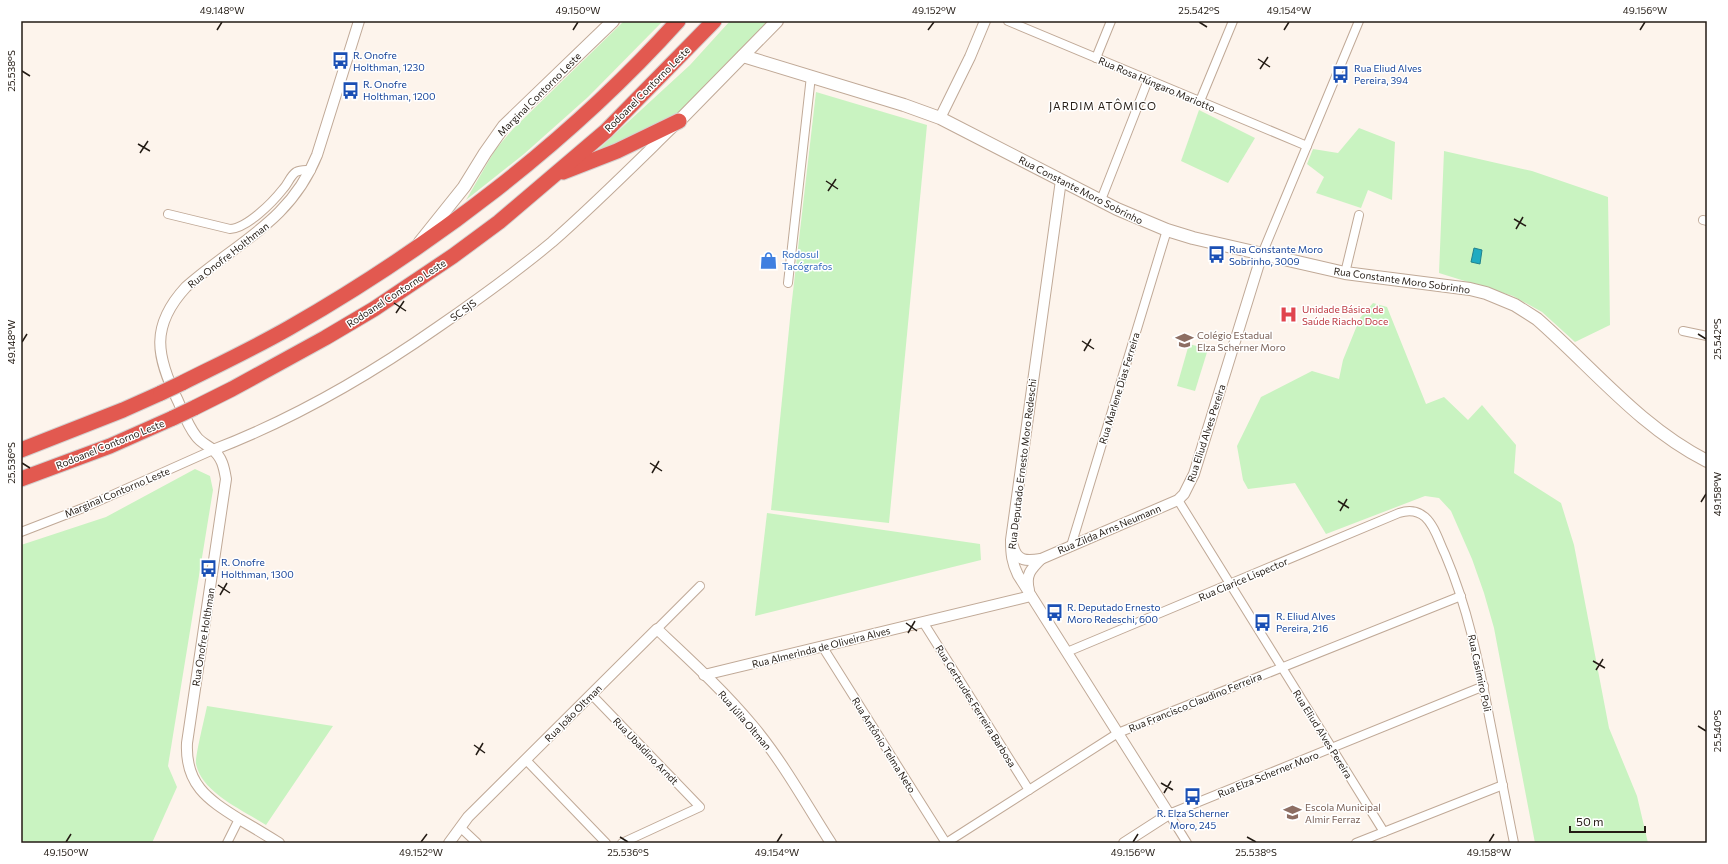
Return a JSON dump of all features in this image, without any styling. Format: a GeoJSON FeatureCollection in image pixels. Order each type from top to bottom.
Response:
{"type":"FeatureCollection","features":[{"type":"Feature","properties":{"kind":"highway"},"geometry":{"type":"LineString","coordinates":[[21,450],[123,410],[182,383],[289,328],[369,279],[489,193],[566,130],[615,85],[678,21]]}},
{"type":"Feature","properties":{"kind":"highway","name":"Rodoanel Contorno Leste"},"geometry":{"type":"LineString","coordinates":[[21,479],[110,446],[194,408],[325,338],[414,283],[499,222],[606,131],[714,21]]}},
{"type":"Feature","properties":{"kind":"highway"},"geometry":{"type":"LineString","coordinates":[[549,178],[617,151],[679,121]]}},
{"type":"Feature","properties":{"kind":"main road","name":"Marginal Contorno Leste"},"geometry":{"type":"LineString","coordinates":[[414,248],[464,187],[484,153],[504,126],[613,21]]}},
{"type":"Feature","properties":{"kind":"main road"},"geometry":{"type":"LineString","coordinates":[[679,121],[777,21]]}},
{"type":"Feature","properties":{"kind":"main road","name":"Rua Constante Moro Sobrinho"},"geometry":{"type":"LineString","coordinates":[[743,56],[904,104],[940,118],[1135,218],[1167,230],[1345,273],[1470,289],[1486,293],[1515,305],[1545,327],[1655,428],[1689,452],[1707,461]]}},
{"type":"Feature","properties":{"kind":"street","name":"Rua Onofre Holthman"},"geometry":{"type":"LineString","coordinates":[[279,843],[212,801],[197,786],[191,774],[187,753],[225,490],[224,468],[220,458],[213,450],[203,444],[196,436],[167,379],[162,366],[161,352],[163,323],[168,310],[186,287],[276,217],[300,189],[311,170],[317,155],[359,21]]}},
{"type":"Feature","properties":{"kind":"street"},"geometry":{"type":"LineString","coordinates":[[940,118],[970,57],[985,21]]}},
{"type":"Feature","properties":{"kind":"street","name":"Rua Rosa Húngaro Mariotto"},"geometry":{"type":"LineString","coordinates":[[1008,21],[1307,146]]}},
{"type":"Feature","properties":{"kind":"street"},"geometry":{"type":"LineString","coordinates":[[1096,58],[1111,21]]}},
{"type":"Feature","properties":{"kind":"street"},"geometry":{"type":"LineString","coordinates":[[1200,102],[1234,21]]}},
{"type":"Feature","properties":{"kind":"street","name":"Rua Eliud Alves Pereira"},"geometry":{"type":"LineString","coordinates":[[1358,21],[1262,254],[1194,474],[1184,494],[1178,500],[1384,832]]}},
{"type":"Feature","properties":{"kind":"street"},"geometry":{"type":"LineString","coordinates":[[788,283],[811,76]]}},
{"type":"Feature","properties":{"kind":"street"},"geometry":{"type":"LineString","coordinates":[[1100,200],[1148,80]]}},
{"type":"Feature","properties":{"kind":"street","name":"SC SJS"},"geometry":{"type":"LineString","coordinates":[[213,450],[270,427],[324,398],[377,367],[453,317],[520,268],[551,242],[604,195],[679,121]]}},
{"type":"Feature","properties":{"kind":"street"},"geometry":{"type":"LineString","coordinates":[[168,214],[230,230],[236,229],[263,210],[297,172],[311,170]]}},
{"type":"Feature","properties":{"kind":"street","name":"Rua Deputado Ernesto Moro Redeschi"},"geometry":{"type":"LineString","coordinates":[[1061,180],[1011,540],[1013,566],[1187,843]]}},
{"type":"Feature","properties":{"kind":"street"},"geometry":{"type":"LineString","coordinates":[[1345,273],[1359,216]]}},
{"type":"Feature","properties":{"kind":"street","name":"Rua Marlene Dias Ferreira"},"geometry":{"type":"LineString","coordinates":[[1071,546],[1167,230]]}},
{"type":"Feature","properties":{"kind":"street"},"geometry":{"type":"LineString","coordinates":[[1683,330],[1707,336]]}},
{"type":"Feature","properties":{"kind":"street","name":"Marginal Contorno Leste"},"geometry":{"type":"LineString","coordinates":[[21,532],[83,508],[213,450]]}},
{"type":"Feature","properties":{"kind":"street","name":"Rua Zilda Arns Neumann"},"geometry":{"type":"LineString","coordinates":[[1011,540],[1014,551],[1022,560],[1028,561],[1041,559],[1178,500]]}},
{"type":"Feature","properties":{"kind":"street","name":"Rua Clarice Lispector"},"geometry":{"type":"LineString","coordinates":[[1067,652],[1399,513],[1406,511],[1420,514]]}},
{"type":"Feature","properties":{"kind":"street","name":"Rua Casimiro Poli"},"geometry":{"type":"LineString","coordinates":[[1420,514],[1428,521],[1436,534],[1461,596],[1471,629],[1484,686],[1514,843]]}},
{"type":"Feature","properties":{"kind":"street","name":"Rua Zilda Arns Neumann"},"geometry":{"type":"LineString","coordinates":[[1031,596],[1027,577],[1041,559]]}},
{"type":"Feature","properties":{"kind":"street","name":"Rua João Oltman"},"geometry":{"type":"LineString","coordinates":[[448,843],[460,827],[700,586]]}},
{"type":"Feature","properties":{"kind":"street","name":"Rua Almerinda de Oliveira Alves"},"geometry":{"type":"LineString","coordinates":[[704,675],[1031,596]]}},
{"type":"Feature","properties":{"kind":"street","name":"Rua Francisco Claudino Ferreira"},"geometry":{"type":"LineString","coordinates":[[946,843],[1118,733],[1461,596]]}},
{"type":"Feature","properties":{"kind":"street","name":"Rua Gertrudes Ferreira Barbosa"},"geometry":{"type":"LineString","coordinates":[[923,622],[1029,790]]}},
{"type":"Feature","properties":{"kind":"street","name":"Rua Júlia Oltman"},"geometry":{"type":"LineString","coordinates":[[657,629],[740,711],[763,738],[831,843]]}},
{"type":"Feature","properties":{"kind":"street","name":"Rua Antônio Telma Neto"},"geometry":{"type":"LineString","coordinates":[[822,646],[946,843]]}},
{"type":"Feature","properties":{"kind":"street","name":"Rua Elza Scherner Moro"},"geometry":{"type":"LineString","coordinates":[[1124,843],[1169,814],[1484,686]]}},
{"type":"Feature","properties":{"kind":"street","name":"Rua Ubaldino Arndt"},"geometry":{"type":"LineString","coordinates":[[591,694],[700,807],[622,843]]}},
{"type":"Feature","properties":{"kind":"street"},"geometry":{"type":"LineString","coordinates":[[526,760],[606,843]]}},
{"type":"Feature","properties":{"kind":"street"},"geometry":{"type":"LineString","coordinates":[[1356,843],[1503,785]]}},
{"type":"Feature","properties":{"kind":"street"},"geometry":{"type":"LineString","coordinates":[[227,843],[239,819]]}},
{"type":"Feature","properties":{"kind":"street"},"geometry":{"type":"LineString","coordinates":[[460,827],[476,843]]}},
{"type":"Feature","properties":{"kind":"green space"},"geometry":{"type":"Polygon","coordinates":[[[624,21],[663,21],[588,97],[524,154],[466,200],[495,150],[513,129],[624,21]]]}},
{"type":"Feature","properties":{"kind":"green space"},"geometry":{"type":"Polygon","coordinates":[[[730,21],[771,21],[676,118],[591,156],[690,65],[730,21]]]}},
{"type":"Feature","properties":{"kind":"green space"},"geometry":{"type":"Polygon","coordinates":[[[816,92],[927,125],[889,523],[771,510],[791,309],[816,92]]]}},
{"type":"Feature","properties":{"kind":"green space"},"geometry":{"type":"Polygon","coordinates":[[[1199,110],[1255,138],[1228,183],[1181,161],[1199,110]]]}},
{"type":"Feature","properties":{"kind":"green space"},"geometry":{"type":"Polygon","coordinates":[[[1359,128],[1395,142],[1392,200],[1368,190],[1361,208],[1316,193],[1324,177],[1307,164],[1313,149],[1338,153],[1359,128]]]}},
{"type":"Feature","properties":{"kind":"green space"},"geometry":{"type":"Polygon","coordinates":[[[1444,151],[1532,171],[1608,197],[1610,325],[1575,342],[1542,312],[1513,296],[1439,273],[1444,151]]]}},
{"type":"Feature","properties":{"kind":"green space"},"geometry":{"type":"Polygon","coordinates":[[[1373,303],[1387,307],[1426,404],[1444,397],[1468,420],[1482,405],[1516,445],[1514,473],[1561,503],[1574,545],[1609,728],[1637,796],[1648,843],[1535,843],[1494,628],[1472,559],[1451,511],[1439,498],[1425,496],[1326,534],[1295,483],[1248,489],[1243,480],[1237,446],[1261,397],[1312,371],[1339,379],[1343,360],[1360,318],[1373,303]]]}},
{"type":"Feature","properties":{"kind":"green space"},"geometry":{"type":"Polygon","coordinates":[[[1189,344],[1208,349],[1195,391],[1177,386],[1189,344]]]}},
{"type":"Feature","properties":{"kind":"green space"},"geometry":{"type":"Polygon","coordinates":[[[195,469],[210,476],[213,490],[168,766],[177,787],[152,843],[29,843],[21,840],[21,545],[106,517],[195,469]]]}},
{"type":"Feature","properties":{"kind":"green space"},"geometry":{"type":"Polygon","coordinates":[[[767,513],[980,544],[981,560],[755,616],[767,513]]]}},
{"type":"Feature","properties":{"kind":"green space"},"geometry":{"type":"Polygon","coordinates":[[[207,706],[333,726],[266,825],[225,800],[206,784],[200,774],[196,760],[207,706]]]}},
{"type":"Feature","properties":{"kind":"water"},"geometry":{"type":"Polygon","coordinates":[[[1474,248],[1482,250],[1480,264],[1471,262],[1474,248]]]}},
{"type":"Feature","properties":{"kind":"place","name":"R. Onofre Holthman, 1230"},"geometry":{"type":"Point","coordinates":[340,61]}},
{"type":"Feature","properties":{"kind":"place","name":"Rua Eliud Alves Pereira, 394"},"geometry":{"type":"Point","coordinates":[1341,74]}},
{"type":"Feature","properties":{"kind":"place","name":"R. Onofre Holthman, 1200"},"geometry":{"type":"Point","coordinates":[350,90]}},
{"type":"Feature","properties":{"kind":"place","name":"Rua Constante Moro Sobrinho, 3009"},"geometry":{"type":"Point","coordinates":[1216,255]}},
{"type":"Feature","properties":{"kind":"place","name":"Rodosul Tacógrafos"},"geometry":{"type":"Point","coordinates":[769,260]}},
{"type":"Feature","properties":{"kind":"place","name":"Unidade Básica de Saúde Riacho Doce"},"geometry":{"type":"Point","coordinates":[1289,315]}},
{"type":"Feature","properties":{"kind":"place","name":"Colégio Estadual Elza Scherner Moro"},"geometry":{"type":"Point","coordinates":[1184,341]}},
{"type":"Feature","properties":{"kind":"place","name":"R. Onofre Holthman, 1300"},"geometry":{"type":"Point","coordinates":[208,568]}},
{"type":"Feature","properties":{"kind":"place","name":"R. Deputado Ernesto Moro Redeschi, 600"},"geometry":{"type":"Point","coordinates":[1054,613]}},
{"type":"Feature","properties":{"kind":"place","name":"R. Eliud Alves Pereira, 216"},"geometry":{"type":"Point","coordinates":[1263,622]}},
{"type":"Feature","properties":{"kind":"place","name":"R. Elza Scherner Moro, 245"},"geometry":{"type":"Point","coordinates":[1193,796]}},
{"type":"Feature","properties":{"kind":"place","name":"Escola Municipal Almir Ferraz"},"geometry":{"type":"Point","coordinates":[1292,813]}},
{"type":"Feature","properties":{"kind":"district","name":"JARDIM ATÔMICO"},"geometry":{"type":"Point","coordinates":[1103,106]}}]}
